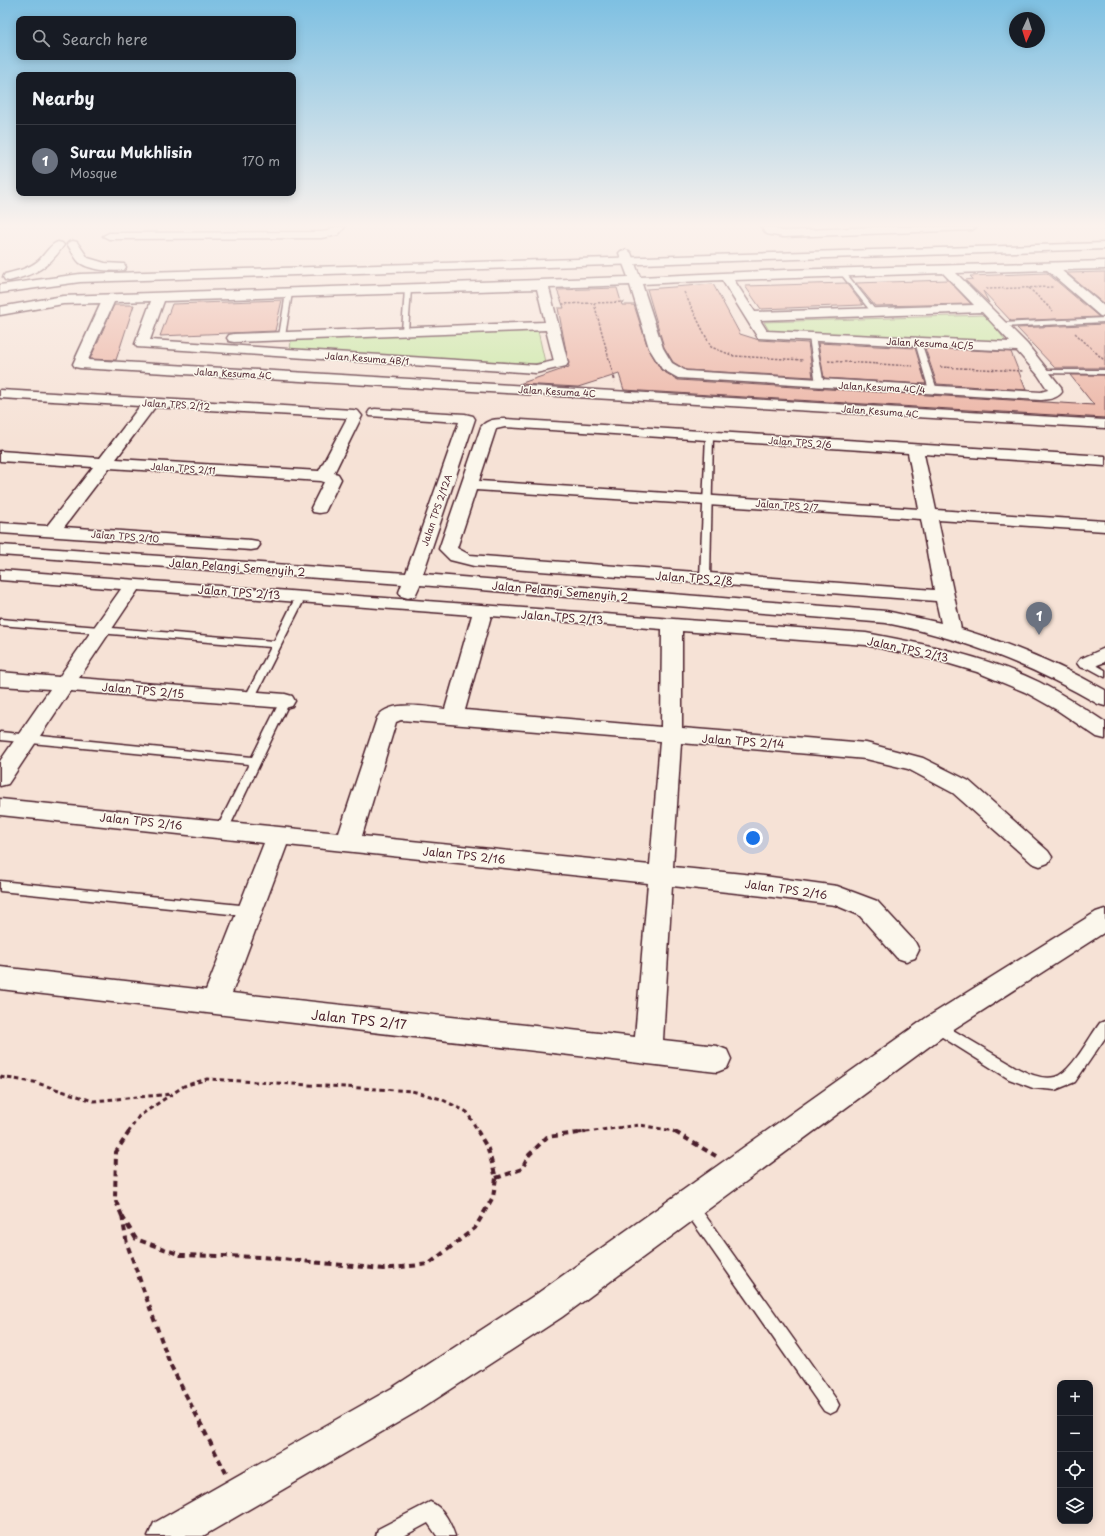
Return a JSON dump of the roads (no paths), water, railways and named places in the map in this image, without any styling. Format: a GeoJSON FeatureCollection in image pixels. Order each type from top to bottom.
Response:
{"type":"FeatureCollection","features":[{"type":"Feature","properties":{"kind":"street","name":"Jalan Kesuma 4C"},"geometry":{"type":"LineString","coordinates":[[109,299],[80,364],[619,394],[1105,424]]}},
{"type":"Feature","properties":{"kind":"street"},"geometry":{"type":"LineString","coordinates":[[0,311],[64,300],[117,299]]}},
{"type":"Feature","properties":{"kind":"street"},"geometry":{"type":"LineString","coordinates":[[158,299],[143,341],[552,326]]}},
{"type":"Feature","properties":{"kind":"street","name":"Jalan Kesuma 4B/1"},"geometry":{"type":"LineString","coordinates":[[143,341],[142,344],[536,369],[561,363],[546,299]]}},
{"type":"Feature","properties":{"kind":"street","name":"Jalan Kesuma 4C/4"},"geometry":{"type":"LineString","coordinates":[[641,299],[656,348],[662,361],[667,366],[683,375],[933,390],[1050,395],[1055,392],[1054,387],[1022,347],[976,299]]}},
{"type":"Feature","properties":{"kind":"street","name":"Jalan Kesuma 4C/5"},"geometry":{"type":"LineString","coordinates":[[740,299],[763,335],[1022,347]]}},
{"type":"Feature","properties":{"kind":"street"},"geometry":{"type":"LineString","coordinates":[[1100,303],[1105,313]]}},
{"type":"Feature","properties":{"kind":"street"},"geometry":{"type":"LineString","coordinates":[[752,316],[985,308]]}},
{"type":"Feature","properties":{"kind":"street"},"geometry":{"type":"LineString","coordinates":[[281,353],[282,336]]}},
{"type":"Feature","properties":{"kind":"street"},"geometry":{"type":"LineString","coordinates":[[35,552],[104,463],[157,403],[175,388]]}},
{"type":"Feature","properties":{"kind":"street","name":"Jalan TPS 2/12"},"geometry":{"type":"LineString","coordinates":[[0,394],[353,414],[355,416],[324,477]]}},
{"type":"Feature","properties":{"kind":"street","name":"Jalan TPS 2/12A"},"geometry":{"type":"LineString","coordinates":[[375,413],[465,418],[468,420],[404,604]]}},
{"type":"Feature","properties":{"kind":"street","name":"Jalan TPS 2/6"},"geometry":{"type":"LineString","coordinates":[[469,485],[489,428],[495,424],[505,423],[915,449],[1103,464]]}},
{"type":"Feature","properties":{"kind":"street"},"geometry":{"type":"LineString","coordinates":[[915,449],[952,632]]}},
{"type":"Feature","properties":{"kind":"street","name":"Jalan TPS 2/11"},"geometry":{"type":"LineString","coordinates":[[0,456],[324,477]]}},
{"type":"Feature","properties":{"kind":"street"},"geometry":{"type":"LineString","coordinates":[[319,508],[333,479],[332,477],[324,477]]}},
{"type":"Feature","properties":{"kind":"street","name":"Jalan TPS 2/7"},"geometry":{"type":"LineString","coordinates":[[469,485],[1105,526]]}},
{"type":"Feature","properties":{"kind":"street","name":"Jalan TPS 2/8"},"geometry":{"type":"LineString","coordinates":[[469,485],[448,548],[452,554],[462,559],[945,596]]}},
{"type":"Feature","properties":{"kind":"street","name":"Jalan TPS 2/10"},"geometry":{"type":"LineString","coordinates":[[0,528],[250,545]]}},
{"type":"Feature","properties":{"kind":"street","name":"Jalan Pelangi Semenyih 2"},"geometry":{"type":"LineString","coordinates":[[0,550],[412,579],[886,617],[922,623],[952,632],[1072,679],[1105,698]]}},
{"type":"Feature","properties":{"kind":"street","name":"Jalan TPS 2/13"},"geometry":{"type":"LineString","coordinates":[[0,575],[301,596],[866,639],[905,646],[957,659],[1021,682],[1071,709],[1105,732]]}},
{"type":"Feature","properties":{"kind":"street"},"geometry":{"type":"LineString","coordinates":[[0,778],[133,584]]}},
{"type":"Feature","properties":{"kind":"street"},"geometry":{"type":"LineString","coordinates":[[453,716],[483,611]]}},
{"type":"Feature","properties":{"kind":"street"},"geometry":{"type":"LineString","coordinates":[[648,1051],[671,736],[672,625]]}},
{"type":"Feature","properties":{"kind":"street"},"geometry":{"type":"LineString","coordinates":[[1087,663],[1105,654]]}},
{"type":"Feature","properties":{"kind":"street","name":"Jalan TPS 2/15"},"geometry":{"type":"LineString","coordinates":[[0,679],[286,702]]}},
{"type":"Feature","properties":{"kind":"street","name":"Jalan TPS 2/14"},"geometry":{"type":"LineString","coordinates":[[348,843],[387,718],[398,713],[413,713],[671,736],[866,751],[915,763],[961,787],[1040,856]]}},
{"type":"Feature","properties":{"kind":"street","name":"Jalan TPS 2/16"},"geometry":{"type":"LineString","coordinates":[[0,807],[661,875],[764,886],[837,896],[868,908],[906,950]]}},
{"type":"Feature","properties":{"kind":"street"},"geometry":{"type":"LineString","coordinates":[[215,1002],[279,836]]}},
{"type":"Feature","properties":{"kind":"street"},"geometry":{"type":"LineString","coordinates":[[167,1536],[404,1400],[550,1305],[936,1026],[1105,919]]}},
{"type":"Feature","properties":{"kind":"street","name":"Jalan TPS 2/17"},"geometry":{"type":"LineString","coordinates":[[0,978],[717,1059]]}},
{"type":"Feature","properties":{"kind":"lane"},"geometry":{"type":"LineString","coordinates":[[282,336],[288,299]]}},
{"type":"Feature","properties":{"kind":"lane"},"geometry":{"type":"LineString","coordinates":[[405,331],[407,299]]}},
{"type":"Feature","properties":{"kind":"lane"},"geometry":{"type":"LineString","coordinates":[[863,299],[874,312]]}},
{"type":"Feature","properties":{"kind":"lane"},"geometry":{"type":"LineString","coordinates":[[1002,325],[1105,320]]}},
{"type":"Feature","properties":{"kind":"lane"},"geometry":{"type":"LineString","coordinates":[[812,338],[820,384]]}},
{"type":"Feature","properties":{"kind":"lane"},"geometry":{"type":"LineString","coordinates":[[918,342],[933,390]]}},
{"type":"Feature","properties":{"kind":"lane"},"geometry":{"type":"LineString","coordinates":[[1043,372],[1105,372]]}},
{"type":"Feature","properties":{"kind":"lane"},"geometry":{"type":"LineString","coordinates":[[705,578],[709,436]]}},
{"type":"Feature","properties":{"kind":"lane"},"geometry":{"type":"LineString","coordinates":[[249,699],[301,596]]}},
{"type":"Feature","properties":{"kind":"lane"},"geometry":{"type":"LineString","coordinates":[[0,622],[276,644]]}},
{"type":"Feature","properties":{"kind":"lane"},"geometry":{"type":"LineString","coordinates":[[1087,663],[1105,674]]}},
{"type":"Feature","properties":{"kind":"lane"},"geometry":{"type":"LineString","coordinates":[[222,830],[286,702]]}},
{"type":"Feature","properties":{"kind":"lane"},"geometry":{"type":"LineString","coordinates":[[0,736],[257,760]]}},
{"type":"Feature","properties":{"kind":"lane"},"geometry":{"type":"LineString","coordinates":[[0,886],[250,912]]}},
{"type":"Feature","properties":{"kind":"lane"},"geometry":{"type":"LineString","coordinates":[[936,1026],[1014,1074],[1033,1082],[1055,1084],[1070,1077],[1105,1027]]}},
{"type":"Feature","properties":{"kind":"lane"},"geometry":{"type":"LineString","coordinates":[[689,1205],[830,1405]]}},
{"type":"Feature","properties":{"kind":"lane"},"geometry":{"type":"LineString","coordinates":[[385,1536],[430,1511],[442,1524],[446,1536]]}},
{"type":"Feature","properties":{"kind":"place","name":"Surau Mukhlisin"},"geometry":{"type":"Point","coordinates":[1039,635]}}]}
